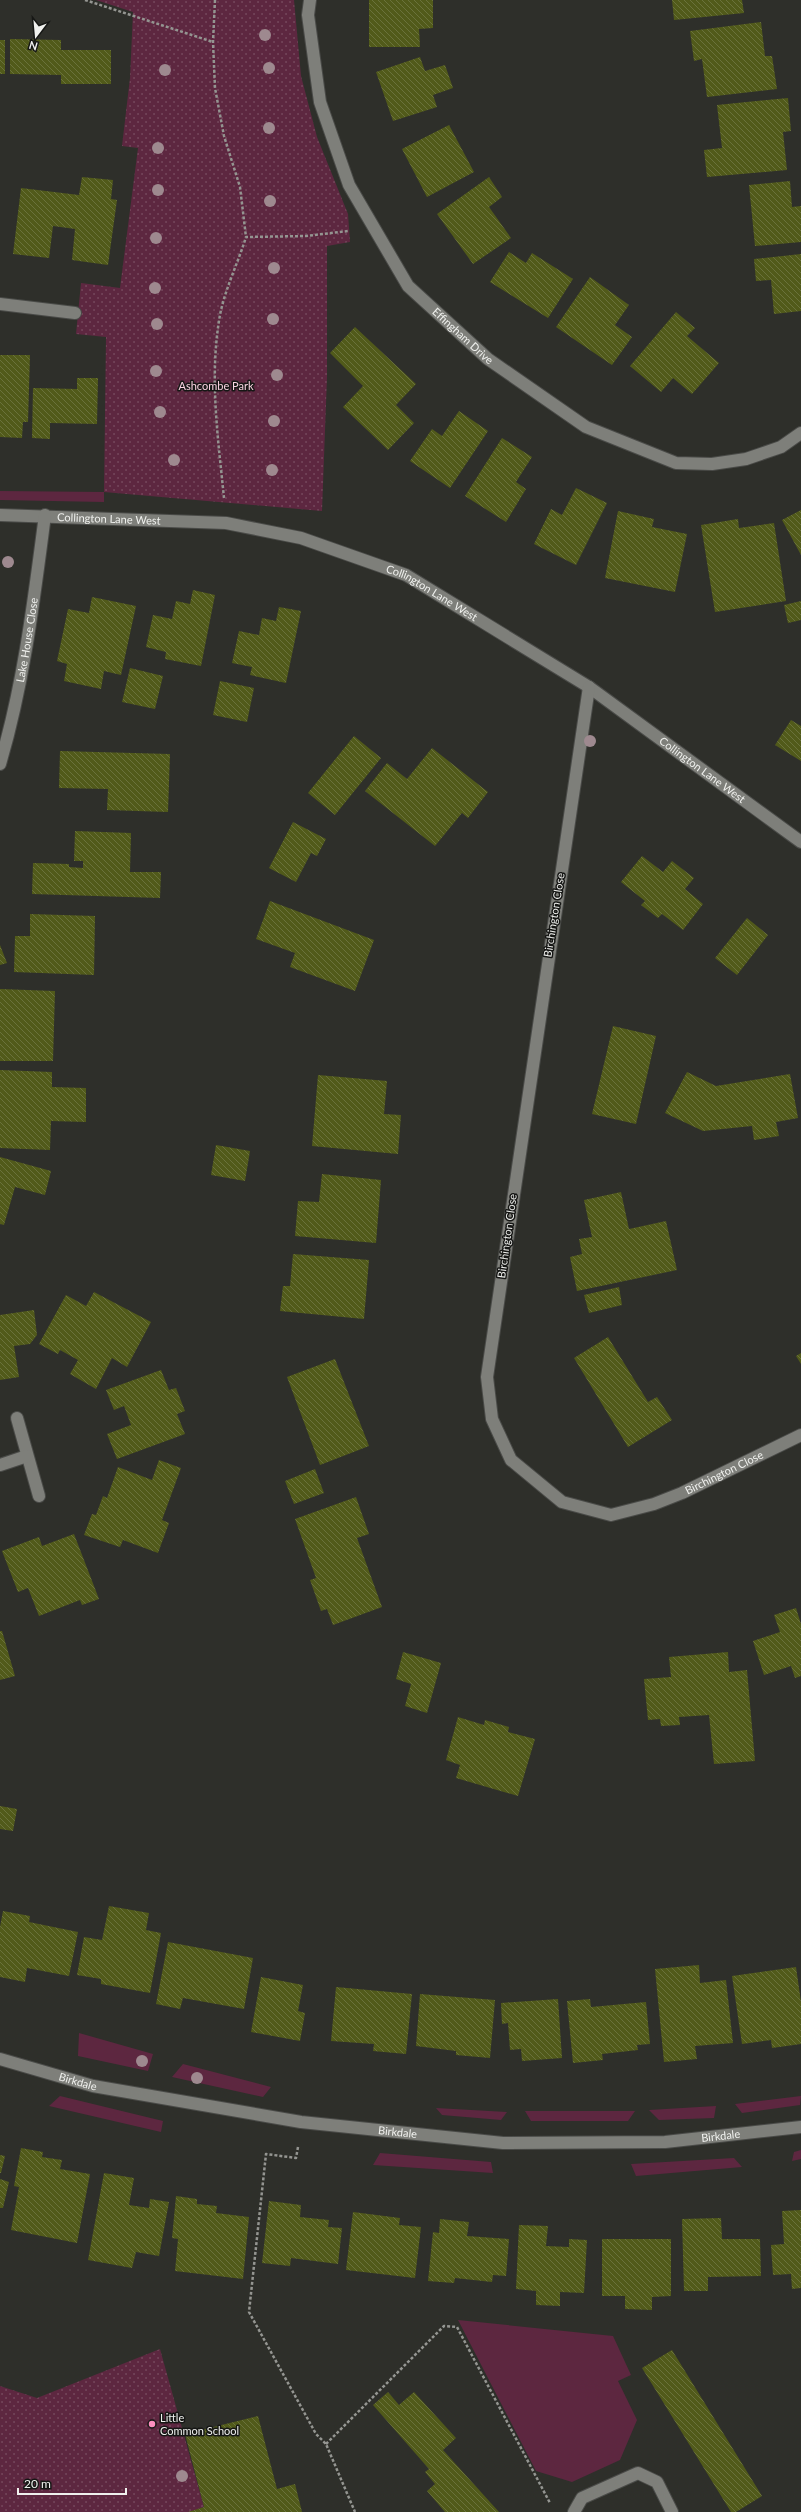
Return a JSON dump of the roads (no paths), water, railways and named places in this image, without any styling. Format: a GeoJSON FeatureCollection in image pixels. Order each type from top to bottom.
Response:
{"type":"FeatureCollection","features":[{"type":"Feature","properties":{"kind":"street","name":"Effingham Drive"},"geometry":{"type":"LineString","coordinates":[[310,0],[308,15],[320,102],[349,185],[408,286],[488,359],[586,427],[676,463],[712,464],[746,459],[781,447],[801,433]]}},
{"type":"Feature","properties":{"kind":"street"},"geometry":{"type":"LineString","coordinates":[[0,304],[75,313]]}},
{"type":"Feature","properties":{"kind":"street","name":"Collington Lane West"},"geometry":{"type":"LineString","coordinates":[[0,515],[45,515],[226,523],[301,538],[406,574],[589,687],[801,842]]}},
{"type":"Feature","properties":{"kind":"street","name":"Lake House Close"},"geometry":{"type":"LineString","coordinates":[[0,764],[8,738],[32,616],[45,515]]}},
{"type":"Feature","properties":{"kind":"street","name":"Birchington Close"},"geometry":{"type":"LineString","coordinates":[[589,687],[487,1377],[492,1419],[511,1460],[562,1502],[611,1515],[654,1504],[682,1493],[801,1435]]}},
{"type":"Feature","properties":{"kind":"street"},"geometry":{"type":"LineString","coordinates":[[17,1418],[39,1496]]}},
{"type":"Feature","properties":{"kind":"street"},"geometry":{"type":"LineString","coordinates":[[0,1465],[28,1456]]}},
{"type":"Feature","properties":{"kind":"street","name":"Birkdale"},"geometry":{"type":"LineString","coordinates":[[0,2059],[93,2086],[301,2122],[503,2142],[665,2142],[801,2127]]}},
{"type":"Feature","properties":{"kind":"street"},"geometry":{"type":"LineString","coordinates":[[574,2512],[582,2498],[638,2473],[657,2482],[672,2512]]}},
{"type":"Feature","properties":{"kind":"place","name":"Little Common School"},"geometry":{"type":"Point","coordinates":[152,2424]}},
{"type":"Feature","properties":{"kind":"park label","name":"Ashcombe Park"},"geometry":{"type":"Point","coordinates":[216,386]}}]}
